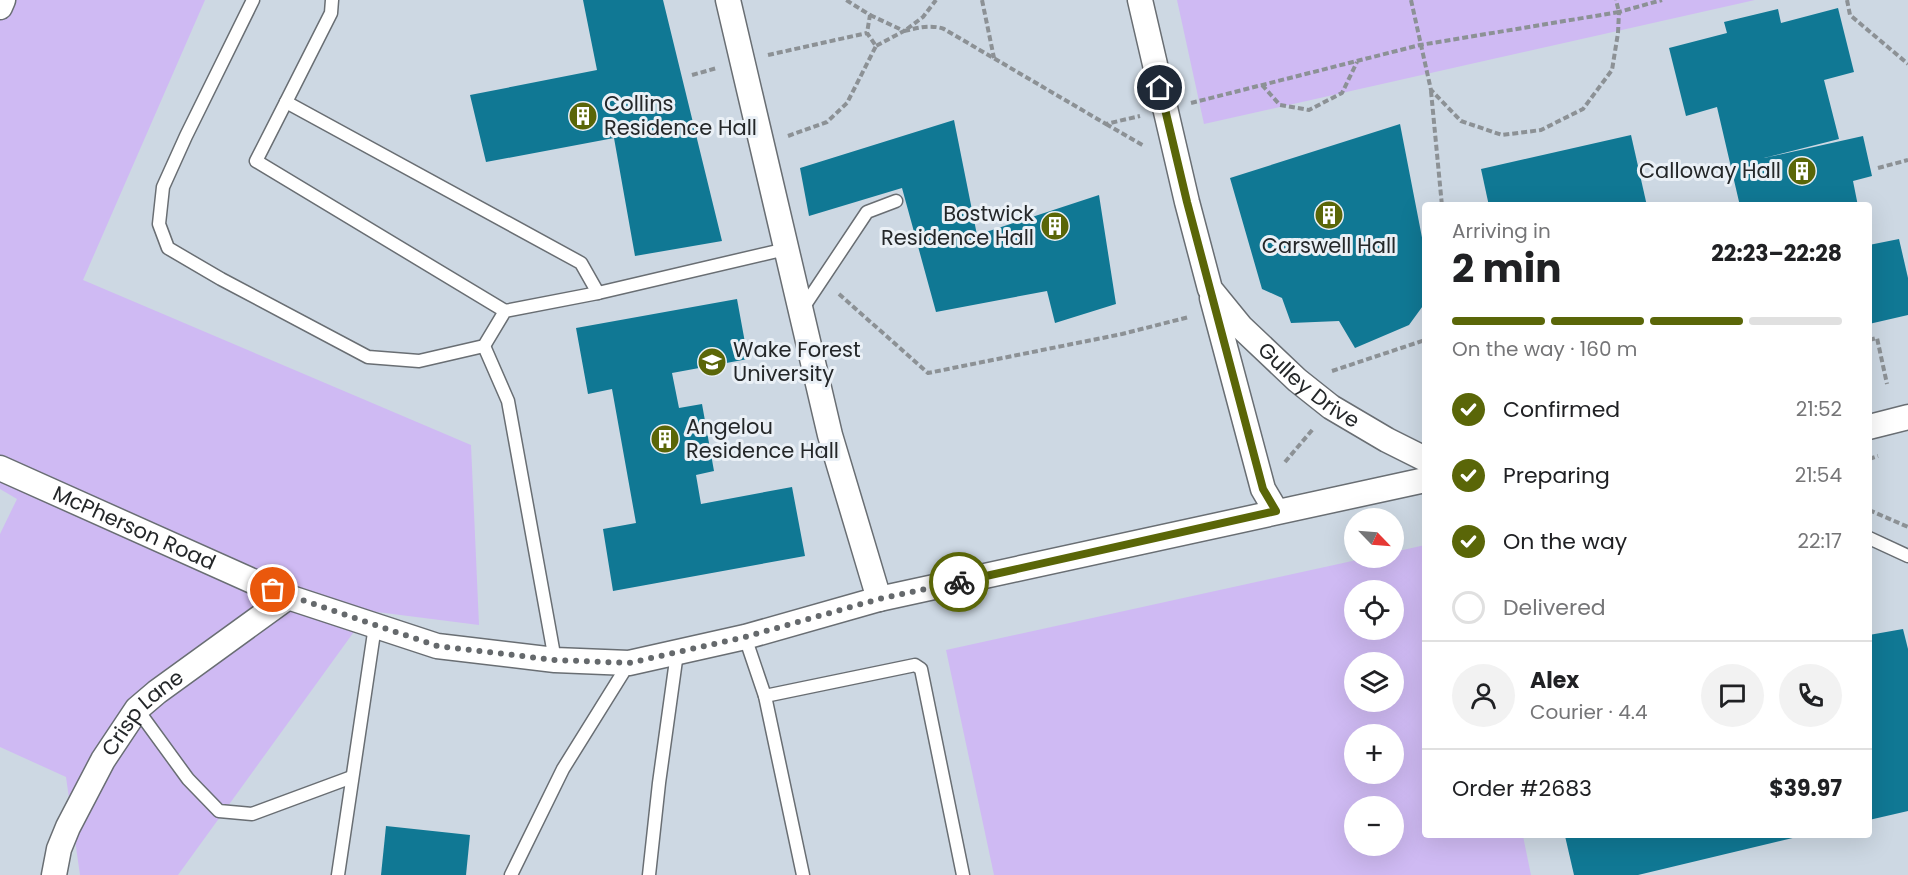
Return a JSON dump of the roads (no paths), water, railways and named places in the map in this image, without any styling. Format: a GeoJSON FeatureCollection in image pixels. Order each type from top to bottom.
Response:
{"type":"FeatureCollection","features":[{"type":"Feature","properties":{"kind":"street"},"geometry":{"type":"LineString","coordinates":[[0,7],[3,0]]}},
{"type":"Feature","properties":{"kind":"street"},"geometry":{"type":"LineString","coordinates":[[728,0],[830,435],[879,599]]}},
{"type":"Feature","properties":{"kind":"street","name":"Gulley Drive"},"geometry":{"type":"LineString","coordinates":[[1140,0],[1212,300],[1263,489],[1276,511]]}},
{"type":"Feature","properties":{"kind":"street","name":"Gulley Drive"},"geometry":{"type":"LineString","coordinates":[[1212,300],[1297,380],[1331,407],[1422,458]]}},
{"type":"Feature","properties":{"kind":"street"},"geometry":{"type":"LineString","coordinates":[[1872,426],[1908,417]]}},
{"type":"Feature","properties":{"kind":"street","name":"McPherson Road"},"geometry":{"type":"LineString","coordinates":[[0,468],[288,597],[437,646],[555,660],[629,663],[745,637],[879,599],[1422,481]]}},
{"type":"Feature","properties":{"kind":"street","name":"Crisp Lane"},"geometry":{"type":"LineString","coordinates":[[54,875],[59,849],[68,827],[103,760],[137,709],[288,597]]}},
{"type":"Feature","properties":{"kind":"lane"},"geometry":{"type":"LineString","coordinates":[[253,0],[163,187],[159,224],[168,248],[221,279],[368,357],[419,361],[484,346],[504,311]]}},
{"type":"Feature","properties":{"kind":"lane"},"geometry":{"type":"LineString","coordinates":[[332,0],[331,13],[256,161],[504,311],[598,293],[786,249]]}},
{"type":"Feature","properties":{"kind":"lane"},"geometry":{"type":"LineString","coordinates":[[286,102],[581,263],[598,293]]}},
{"type":"Feature","properties":{"kind":"lane"},"geometry":{"type":"LineString","coordinates":[[801,312],[867,212],[896,201]]}},
{"type":"Feature","properties":{"kind":"lane"},"geometry":{"type":"LineString","coordinates":[[484,346],[508,401],[555,660]]}},
{"type":"Feature","properties":{"kind":"lane"},"geometry":{"type":"LineString","coordinates":[[1872,539],[1908,556]]}},
{"type":"Feature","properties":{"kind":"lane"},"geometry":{"type":"LineString","coordinates":[[338,875],[375,626]]}},
{"type":"Feature","properties":{"kind":"lane"},"geometry":{"type":"LineString","coordinates":[[745,637],[765,696],[772,738],[803,875]]}},
{"type":"Feature","properties":{"kind":"lane"},"geometry":{"type":"LineString","coordinates":[[650,875],[659,783],[677,652]]}},
{"type":"Feature","properties":{"kind":"lane"},"geometry":{"type":"LineString","coordinates":[[511,875],[563,769],[629,663]]}},
{"type":"Feature","properties":{"kind":"lane"},"geometry":{"type":"LineString","coordinates":[[765,696],[915,665],[921,669],[963,875]]}},
{"type":"Feature","properties":{"kind":"lane"},"geometry":{"type":"LineString","coordinates":[[137,709],[189,780],[219,811],[252,814],[352,777]]}},
{"type":"Feature","properties":{"kind":"place","name":"Collins Residence Hall"},"geometry":{"type":"Point","coordinates":[583,116]}},
{"type":"Feature","properties":{"kind":"place","name":"Calloway Hall"},"geometry":{"type":"Point","coordinates":[1802,171]}},
{"type":"Feature","properties":{"kind":"place","name":"Carswell Hall"},"geometry":{"type":"Point","coordinates":[1329,215]}},
{"type":"Feature","properties":{"kind":"place","name":"Bostwick Residence Hall"},"geometry":{"type":"Point","coordinates":[1055,226]}},
{"type":"Feature","properties":{"kind":"place","name":"Wake Forest University"},"geometry":{"type":"Point","coordinates":[712,362]}},
{"type":"Feature","properties":{"kind":"place","name":"Angelou Residence Hall"},"geometry":{"type":"Point","coordinates":[665,439]}}]}
